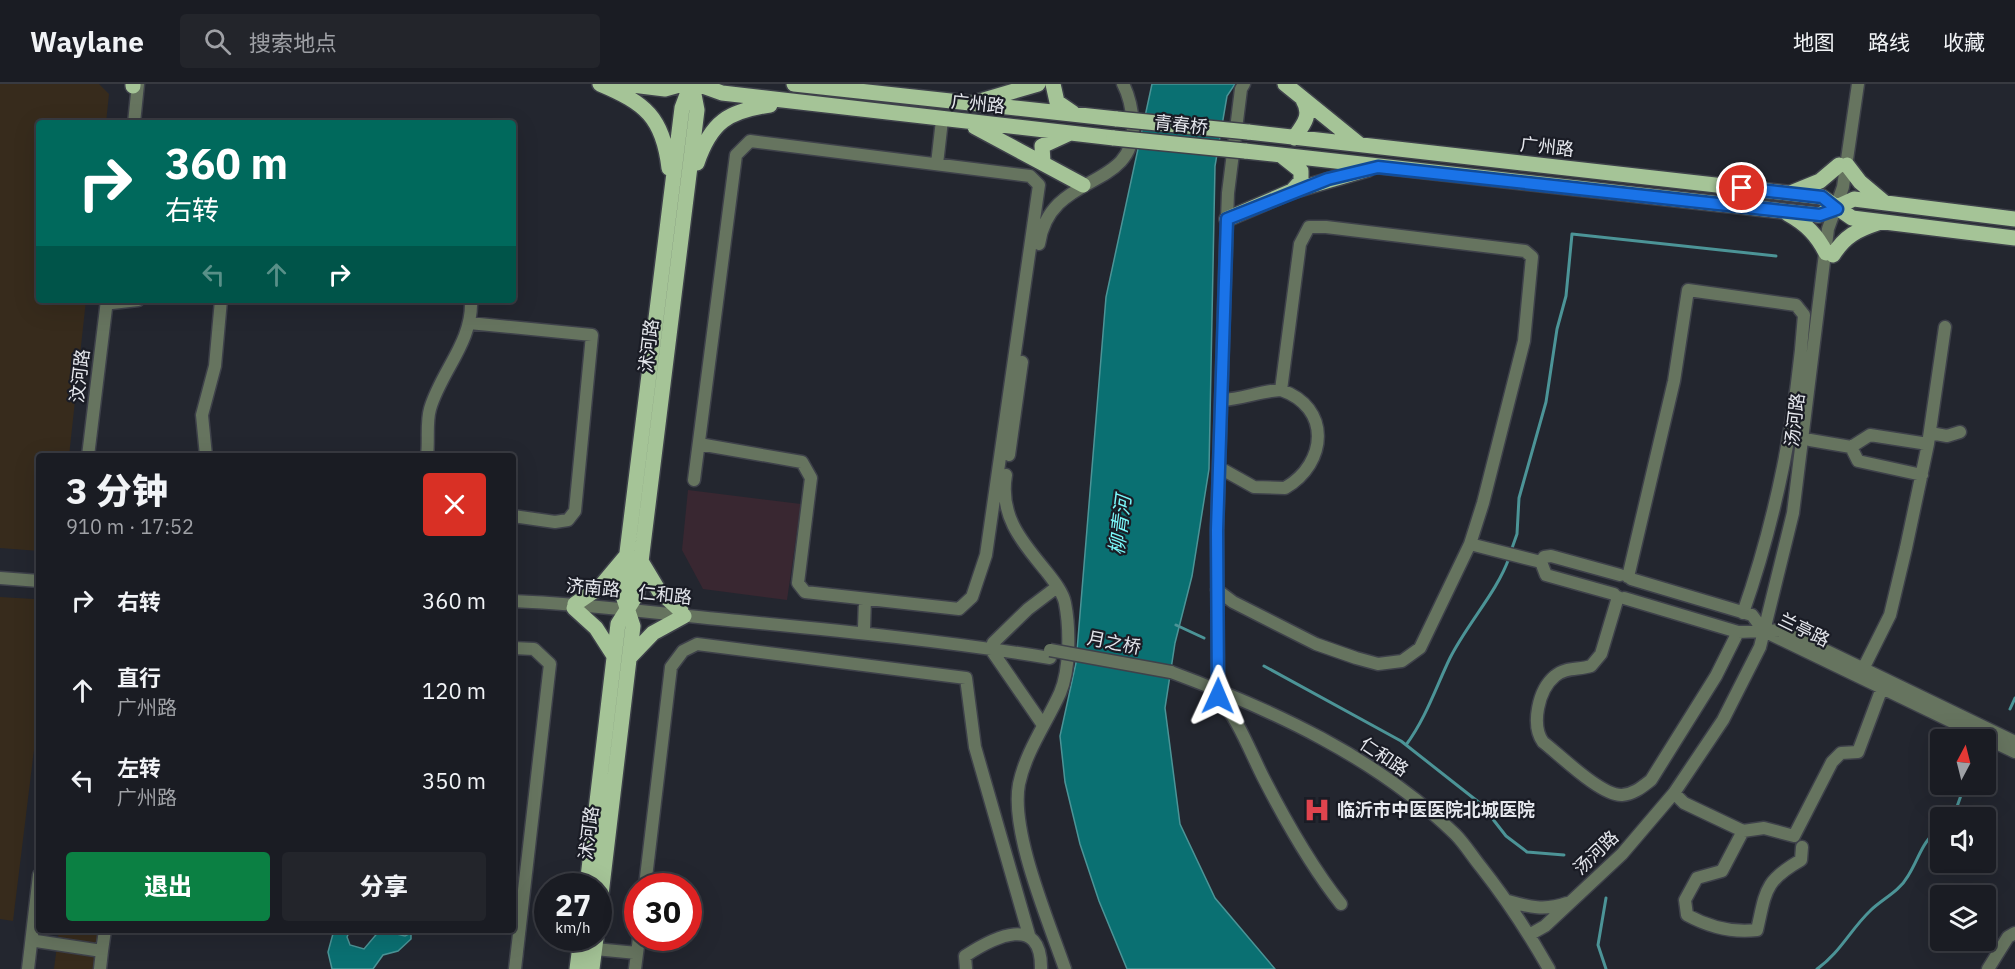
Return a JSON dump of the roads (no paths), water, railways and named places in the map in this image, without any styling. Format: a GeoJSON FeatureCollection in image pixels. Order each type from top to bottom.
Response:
{"type":"FeatureCollection","features":[{"type":"Feature","properties":{"kind":"main road"},"geometry":{"type":"LineString","coordinates":[[600,84],[633,98],[652,116],[666,149],[679,192]]}},
{"type":"Feature","properties":{"kind":"main road"},"geometry":{"type":"LineString","coordinates":[[624,84],[665,89],[683,84]]}},
{"type":"Feature","properties":{"kind":"main road","name":"沭河路"},"geometry":{"type":"LineString","coordinates":[[589,873],[622,657],[633,626],[622,593],[634,558],[679,192],[682,108],[691,84]]}},
{"type":"Feature","properties":{"kind":"main road","name":"广州路"},"geometry":{"type":"LineString","coordinates":[[697,84],[722,93],[789,102],[1114,138]]}},
{"type":"Feature","properties":{"kind":"main road","name":"广州路"},"geometry":{"type":"LineString","coordinates":[[796,84],[1117,119]]}},
{"type":"Feature","properties":{"kind":"main road"},"geometry":{"type":"LineString","coordinates":[[969,104],[1038,84]]}},
{"type":"Feature","properties":{"kind":"main road"},"geometry":{"type":"LineString","coordinates":[[1053,84],[1057,102],[1075,115]]}},
{"type":"Feature","properties":{"kind":"main road"},"geometry":{"type":"LineString","coordinates":[[1285,84],[1362,146]]}},
{"type":"Feature","properties":{"kind":"main road"},"geometry":{"type":"LineString","coordinates":[[1294,138],[1306,121],[1308,109],[1303,100]]}},
{"type":"Feature","properties":{"kind":"main road"},"geometry":{"type":"LineString","coordinates":[[679,192],[704,141],[722,119],[747,109],[789,102]]}},
{"type":"Feature","properties":{"kind":"main road","name":"青春桥"},"geometry":{"type":"LineString","coordinates":[[1117,119],[1248,132]]}},
{"type":"Feature","properties":{"kind":"main road"},"geometry":{"type":"LineString","coordinates":[[967,123],[1083,185]]}},
{"type":"Feature","properties":{"kind":"main road","name":"广州路"},"geometry":{"type":"LineString","coordinates":[[1248,132],[1822,197],[1852,218],[2015,238]]}},
{"type":"Feature","properties":{"kind":"main road"},"geometry":{"type":"LineString","coordinates":[[1043,162],[1042,146],[1070,134]]}},
{"type":"Feature","properties":{"kind":"main road","name":"青春桥"},"geometry":{"type":"LineString","coordinates":[[1114,138],[1280,155]]}},
{"type":"Feature","properties":{"kind":"main road"},"geometry":{"type":"LineString","coordinates":[[1280,155],[1301,171],[1301,181],[1292,191]]}},
{"type":"Feature","properties":{"kind":"main road"},"geometry":{"type":"LineString","coordinates":[[1280,155],[1820,215],[1837,209],[1854,199],[2015,219]]}},
{"type":"Feature","properties":{"kind":"main road"},"geometry":{"type":"LineString","coordinates":[[1788,193],[1820,181],[1843,165],[1885,203]]}},
{"type":"Feature","properties":{"kind":"main road"},"geometry":{"type":"LineString","coordinates":[[1227,219],[1292,191],[1328,179],[1378,167]]}},
{"type":"Feature","properties":{"kind":"main road"},"geometry":{"type":"LineString","coordinates":[[1782,211],[1802,222],[1817,235],[1830,254],[1852,232],[1883,222]]}},
{"type":"Feature","properties":{"kind":"main road"},"geometry":{"type":"LineString","coordinates":[[634,558],[659,591],[682,613],[622,657],[575,606],[634,558]]}},
{"type":"Feature","properties":{"kind":"main road","name":"沭河路"},"geometry":{"type":"LineString","coordinates":[[602,873],[622,657]]}},
{"type":"Feature","properties":{"kind":"main road"},"geometry":{"type":"LineString","coordinates":[[577,969],[579,951]]}},
{"type":"Feature","properties":{"kind":"main road"},"geometry":{"type":"LineString","coordinates":[[592,969],[595,951]]}},
{"type":"Feature","properties":{"kind":"street"},"geometry":{"type":"LineString","coordinates":[[130,120],[136,84]]}},
{"type":"Feature","properties":{"kind":"street"},"geometry":{"type":"LineString","coordinates":[[134,120],[136,84]]}},
{"type":"Feature","properties":{"kind":"street"},"geometry":{"type":"LineString","coordinates":[[1065,969],[1031,873],[1017,808],[1024,764],[1061,691],[1068,660],[1065,601],[1019,538],[1008,516],[1004,488],[1040,233],[1055,205],[1083,185],[1106,174],[1129,155],[1134,135],[1132,111],[1123,84]]}},
{"type":"Feature","properties":{"kind":"street"},"geometry":{"type":"LineString","coordinates":[[1244,84],[1239,101],[1227,219],[1217,590],[1219,693],[1232,711],[1268,786],[1321,878],[1341,904]]}},
{"type":"Feature","properties":{"kind":"street","name":"汤河路"},"geometry":{"type":"LineString","coordinates":[[1843,165],[1850,84]]}},
{"type":"Feature","properties":{"kind":"street","name":"汤河路"},"geometry":{"type":"LineString","coordinates":[[1763,630],[1775,610],[1801,514],[1830,254],[1828,229],[1837,209],[1858,84]]}},
{"type":"Feature","properties":{"kind":"street"},"geometry":{"type":"LineString","coordinates":[[938,164],[942,120]]}},
{"type":"Feature","properties":{"kind":"street"},"geometry":{"type":"LineString","coordinates":[[694,480],[736,155],[750,141],[1030,176],[1040,185],[986,555],[972,597],[959,609],[805,592],[798,583],[811,478],[802,462],[699,444]]}},
{"type":"Feature","properties":{"kind":"street"},"geometry":{"type":"LineString","coordinates":[[1217,590],[1233,602],[1316,644],[1378,664],[1402,661],[1420,648],[1470,544],[1524,340],[1532,257],[1525,250],[1326,227],[1309,227],[1300,244],[1281,390]]}},
{"type":"Feature","properties":{"kind":"street","name":"汤河路"},"geometry":{"type":"LineString","coordinates":[[1529,935],[1545,926],[1622,854],[1674,793],[1732,702],[1760,647],[1793,513],[1830,254]]}},
{"type":"Feature","properties":{"kind":"street"},"geometry":{"type":"LineString","coordinates":[[1619,596],[1633,591],[1626,577],[1665,423],[1688,290],[1796,305],[1804,315],[1786,442],[1760,566],[1743,613]]}},
{"type":"Feature","properties":{"kind":"street","name":"汶河路"},"geometry":{"type":"LineString","coordinates":[[88,453],[111,303]]}},
{"type":"Feature","properties":{"kind":"street","name":"汶河路"},"geometry":{"type":"LineString","coordinates":[[95,453],[111,303]]}},
{"type":"Feature","properties":{"kind":"street"},"geometry":{"type":"LineString","coordinates":[[206,453],[202,415],[215,366],[221,303]]}},
{"type":"Feature","properties":{"kind":"street"},"geometry":{"type":"LineString","coordinates":[[427,453],[429,411],[439,385],[458,354],[469,323],[471,303]]}},
{"type":"Feature","properties":{"kind":"street"},"geometry":{"type":"LineString","coordinates":[[469,323],[592,335],[575,511],[568,520],[555,522],[516,516]]}},
{"type":"Feature","properties":{"kind":"street"},"geometry":{"type":"LineString","coordinates":[[1863,669],[1890,615],[1922,476],[1945,327]]}},
{"type":"Feature","properties":{"kind":"street"},"geometry":{"type":"LineString","coordinates":[[1220,468],[1254,487],[1285,488],[1307,468],[1316,453],[1316,423],[1309,405],[1294,394],[1281,390],[1261,390],[1241,399],[1222,400]]}},
{"type":"Feature","properties":{"kind":"street"},"geometry":{"type":"LineString","coordinates":[[1810,440],[1851,447],[1870,435],[1929,439],[1960,432]]}},
{"type":"Feature","properties":{"kind":"street"},"geometry":{"type":"LineString","coordinates":[[1851,447],[1858,461],[1922,476]]}},
{"type":"Feature","properties":{"kind":"street"},"geometry":{"type":"LineString","coordinates":[[1470,544],[1541,562]]}},
{"type":"Feature","properties":{"kind":"street"},"geometry":{"type":"LineString","coordinates":[[1541,562],[1544,557],[1551,556],[1752,615],[1763,630]]}},
{"type":"Feature","properties":{"kind":"street"},"geometry":{"type":"LineString","coordinates":[[1541,562],[1546,575],[1737,632],[1763,630]]}},
{"type":"Feature","properties":{"kind":"street"},"geometry":{"type":"LineString","coordinates":[[0,571],[36,573]]}},
{"type":"Feature","properties":{"kind":"street"},"geometry":{"type":"LineString","coordinates":[[1619,596],[1611,590],[1612,581],[1626,577]]}},
{"type":"Feature","properties":{"kind":"street"},"geometry":{"type":"LineString","coordinates":[[0,578],[36,581]]}},
{"type":"Feature","properties":{"kind":"street"},"geometry":{"type":"LineString","coordinates":[[1043,725],[991,645],[1028,609],[1057,587]]}},
{"type":"Feature","properties":{"kind":"street"},"geometry":{"type":"LineString","coordinates":[[1619,596],[1601,654],[1591,666],[1567,669],[1554,676],[1544,691],[1535,723],[1537,733],[1543,742],[1606,791],[1620,795],[1635,792],[1651,780],[1716,676],[1737,632]]}},
{"type":"Feature","properties":{"kind":"street"},"geometry":{"type":"LineString","coordinates":[[864,628],[865,599]]}},
{"type":"Feature","properties":{"kind":"street","name":"济南路"},"geometry":{"type":"LineString","coordinates":[[516,603],[627,609]]}},
{"type":"Feature","properties":{"kind":"street","name":"仁和路"},"geometry":{"type":"LineString","coordinates":[[627,609],[864,628],[1050,654]]}},
{"type":"Feature","properties":{"kind":"street","name":"仁和路"},"geometry":{"type":"LineString","coordinates":[[682,613],[991,645]]}},
{"type":"Feature","properties":{"kind":"street","name":"兰亭路"},"geometry":{"type":"LineString","coordinates":[[1763,630],[1783,630],[2015,742]]}},
{"type":"Feature","properties":{"kind":"street","name":"兰亭路"},"geometry":{"type":"LineString","coordinates":[[1763,630],[2015,752]]}},
{"type":"Feature","properties":{"kind":"street"},"geometry":{"type":"LineString","coordinates":[[647,873],[671,667],[683,651],[697,644],[966,678],[969,686],[975,747],[1029,935],[1036,942],[1039,950],[1041,969]]}},
{"type":"Feature","properties":{"kind":"street"},"geometry":{"type":"LineString","coordinates":[[515,969],[550,664],[534,649],[516,648]]}},
{"type":"Feature","properties":{"kind":"street","name":"月之桥"},"geometry":{"type":"LineString","coordinates":[[1050,654],[1171,676]]}},
{"type":"Feature","properties":{"kind":"street","name":"仁和路"},"geometry":{"type":"LineString","coordinates":[[1171,676],[1270,711],[1313,734],[1418,802],[1457,836],[1508,901],[1549,969]]}},
{"type":"Feature","properties":{"kind":"street"},"geometry":{"type":"LineString","coordinates":[[1674,793],[1684,803],[1743,831],[1764,828],[1794,836],[1832,762],[1841,753],[1858,752],[1882,688]]}},
{"type":"Feature","properties":{"kind":"street","name":"仁和路"},"geometry":{"type":"LineString","coordinates":[[1219,693],[1311,738],[1415,805],[1453,839],[1554,969]]}},
{"type":"Feature","properties":{"kind":"street"},"geometry":{"type":"LineString","coordinates":[[1743,831],[1722,872],[1697,878],[1685,900],[1687,915],[1705,925],[1741,932],[1757,930],[1767,886],[1783,870],[1801,860],[1802,847]]}},
{"type":"Feature","properties":{"kind":"street"},"geometry":{"type":"LineString","coordinates":[[28,969],[36,901]]}},
{"type":"Feature","properties":{"kind":"street"},"geometry":{"type":"LineString","coordinates":[[1508,901],[1531,908],[1553,908],[1570,902]]}},
{"type":"Feature","properties":{"kind":"street"},"geometry":{"type":"LineString","coordinates":[[33,969],[37,933]]}},
{"type":"Feature","properties":{"kind":"street"},"geometry":{"type":"LineString","coordinates":[[100,969],[105,933]]}},
{"type":"Feature","properties":{"kind":"street"},"geometry":{"type":"LineString","coordinates":[[1988,969],[2008,937],[2015,933]]}},
{"type":"Feature","properties":{"kind":"street"},"geometry":{"type":"LineString","coordinates":[[966,969],[965,956],[988,941],[1014,934],[1029,935]]}},
{"type":"Feature","properties":{"kind":"street"},"geometry":{"type":"LineString","coordinates":[[36,941],[102,951]]}},
{"type":"Feature","properties":{"kind":"street"},"geometry":{"type":"LineString","coordinates":[[1039,950],[1057,944]]}},
{"type":"Feature","properties":{"kind":"street"},"geometry":{"type":"LineString","coordinates":[[612,947],[637,953],[635,969]]}},
{"type":"Feature","properties":{"kind":"water","name":"柳青河"},"geometry":{"type":"Polygon","coordinates":[[[1152,84],[1235,84],[1227,96],[1215,166],[1209,469],[1192,576],[1175,643],[1165,708],[1180,824],[1215,898],[1275,969],[1127,969],[1099,901],[1080,844],[1065,782],[1060,736],[1076,663],[1106,297],[1152,84]]]}},
{"type":"Feature","properties":{"kind":"water"},"geometry":{"type":"Polygon","coordinates":[[[333,933],[349,933],[347,937],[350,945],[364,949],[377,933],[405,936],[411,933],[411,939],[398,951],[383,955],[373,969],[332,969],[328,952],[333,933]]]}},
{"type":"Feature","properties":{"kind":"waterway"},"geometry":{"type":"LineString","coordinates":[[1511,551],[1517,534],[1519,498],[1546,402],[1557,329],[1566,296],[1572,234],[1776,256]]}},
{"type":"Feature","properties":{"kind":"waterway"},"geometry":{"type":"LineString","coordinates":[[1406,745],[1425,713],[1457,645],[1497,583],[1509,558]]}},
{"type":"Feature","properties":{"kind":"waterway"},"geometry":{"type":"LineString","coordinates":[[1176,625],[1204,638]]}},
{"type":"Feature","properties":{"kind":"waterway"},"geometry":{"type":"LineString","coordinates":[[1264,666],[1401,741],[1481,804],[1506,836],[1527,852],[1564,855]]}},
{"type":"Feature","properties":{"kind":"waterway"},"geometry":{"type":"LineString","coordinates":[[2010,709],[2015,698]]}},
{"type":"Feature","properties":{"kind":"waterway"},"geometry":{"type":"LineString","coordinates":[[1957,807],[1961,795]]}},
{"type":"Feature","properties":{"kind":"waterway"},"geometry":{"type":"LineString","coordinates":[[1817,969],[1832,956],[1870,911],[1904,882],[1930,838]]}},
{"type":"Feature","properties":{"kind":"waterway"},"geometry":{"type":"LineString","coordinates":[[1606,898],[1598,945],[1606,969]]}},
{"type":"Feature","properties":{"kind":"place","name":"临沂市中医医院北城医院"},"geometry":{"type":"Point","coordinates":[1317,810]}}]}
